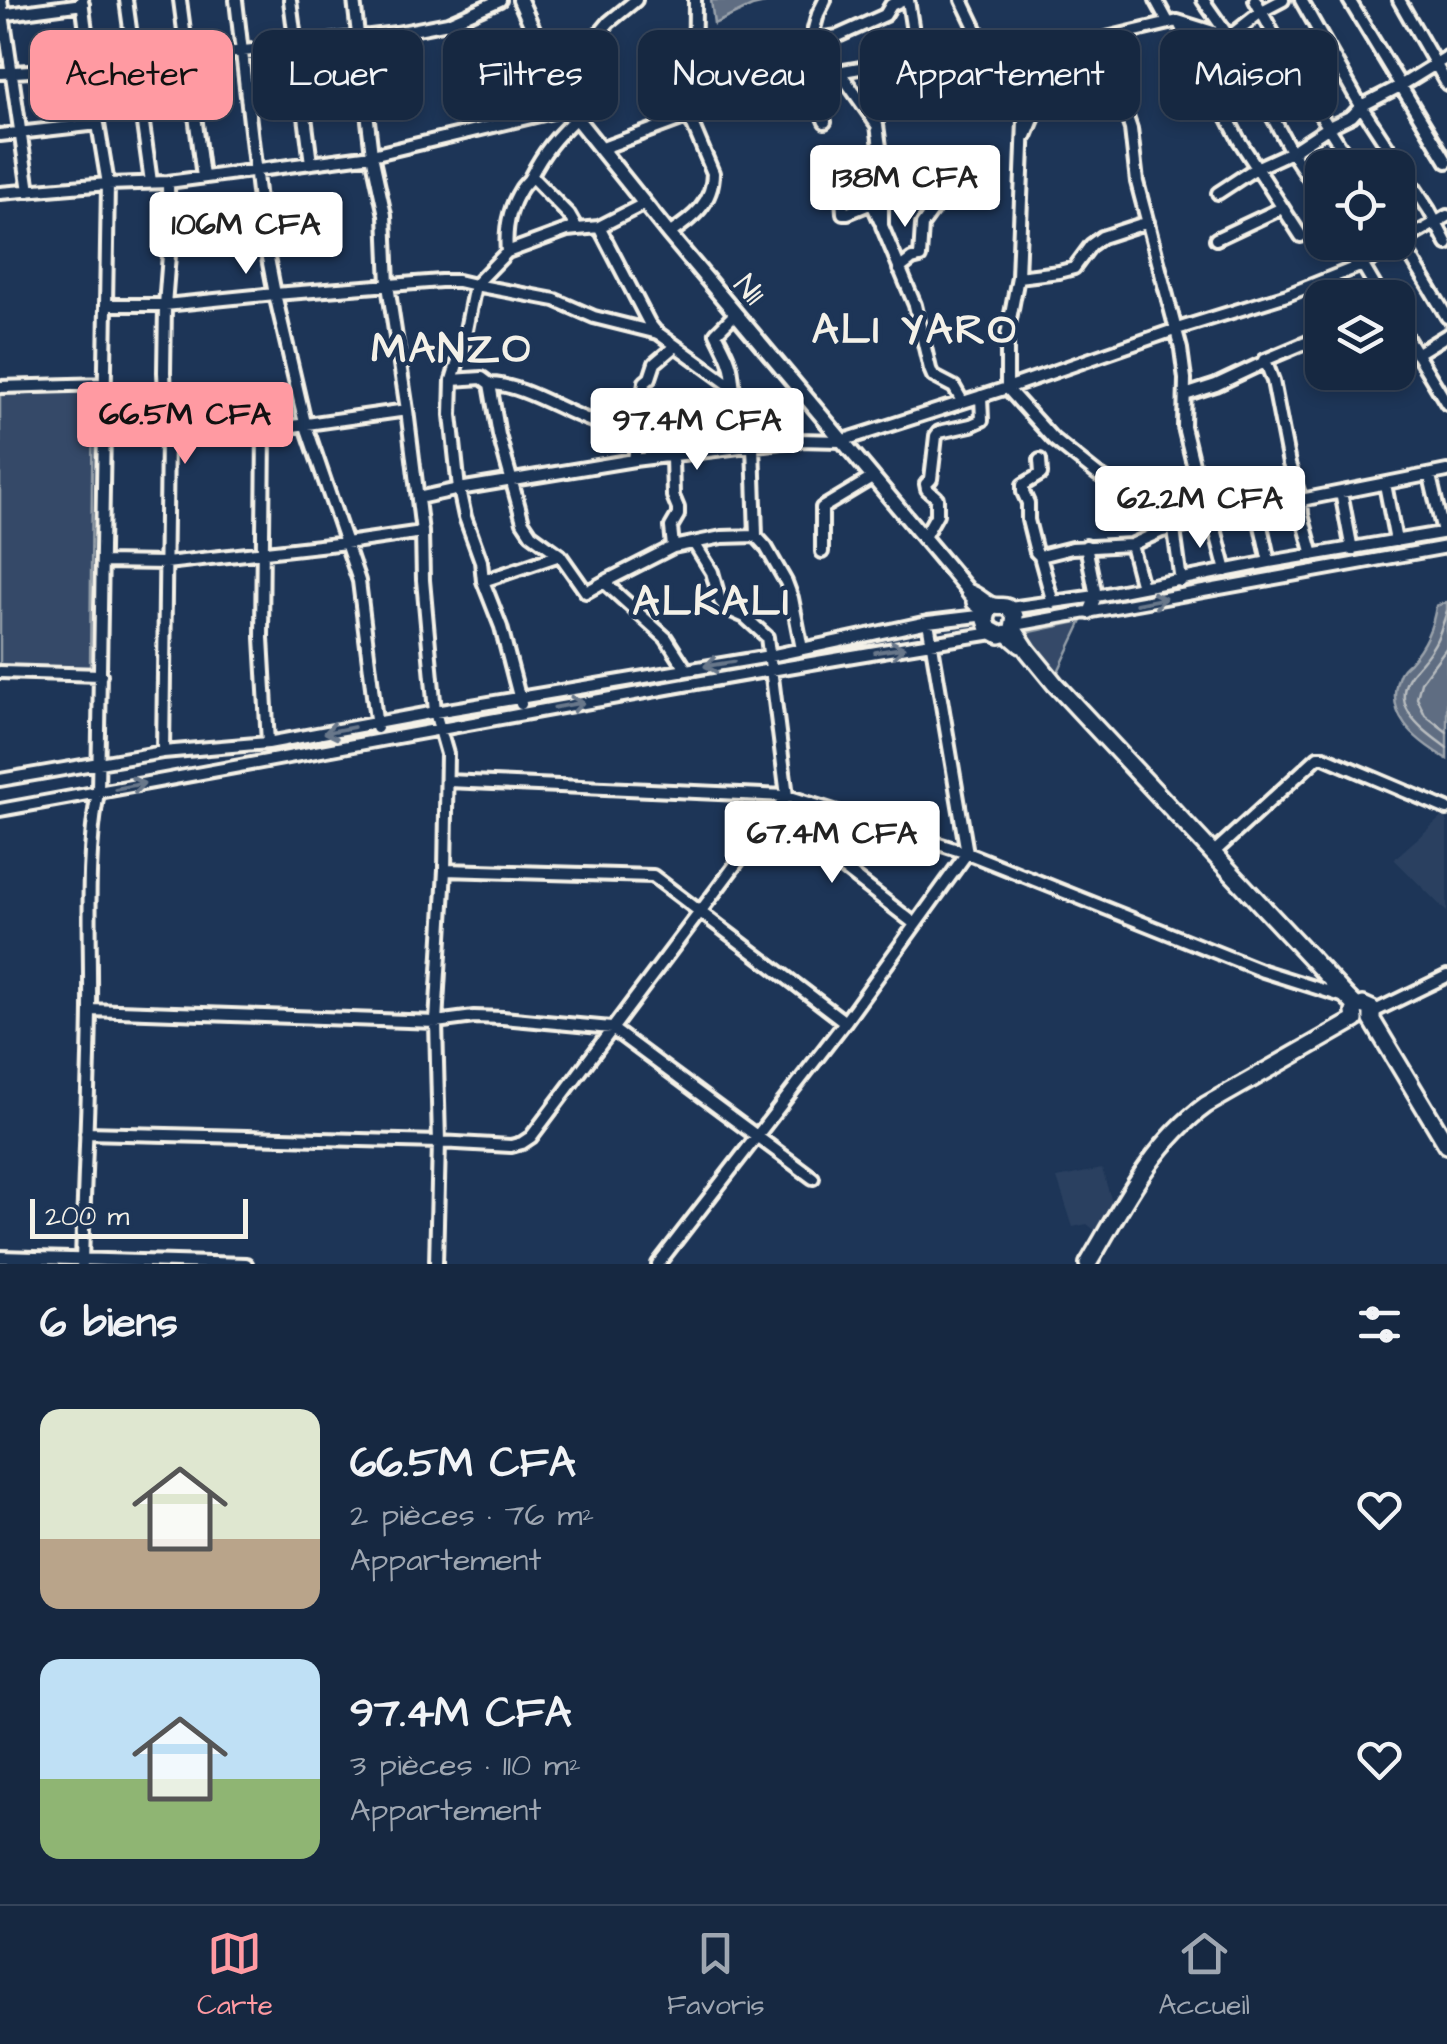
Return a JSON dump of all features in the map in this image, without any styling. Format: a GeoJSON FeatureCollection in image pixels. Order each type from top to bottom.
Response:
{"type":"FeatureCollection","features":[{"type":"Feature","properties":{"kind":"highway"},"geometry":{"type":"LineString","coordinates":[[970,593],[994,611],[1015,616],[1007,630]]}},
{"type":"Feature","properties":{"kind":"highway"},"geometry":{"type":"LineString","coordinates":[[994,611],[987,625],[1007,630],[1028,651],[1362,1015],[1447,1145]]}},
{"type":"Feature","properties":{"kind":"highway"},"geometry":{"type":"LineString","coordinates":[[1362,1015],[1447,1158]]}},
{"type":"Feature","properties":{"kind":"highway"},"geometry":{"type":"LineString","coordinates":[[1088,1264],[1153,1156],[1188,1118],[1362,1015]]}},
{"type":"Feature","properties":{"kind":"highway"},"geometry":{"type":"LineString","coordinates":[[1096,1264],[1172,1143],[1208,1112],[1362,1015]]}},
{"type":"Feature","properties":{"kind":"main road","name":"N11"},"geometry":{"type":"LineString","coordinates":[[520,0],[533,30]]}},
{"type":"Feature","properties":{"kind":"main road","name":"N11"},"geometry":{"type":"LineString","coordinates":[[578,120],[668,234],[970,593]]}},
{"type":"Feature","properties":{"kind":"street"},"geometry":{"type":"LineString","coordinates":[[1,0],[5,73],[21,132],[29,190]]}},
{"type":"Feature","properties":{"kind":"street"},"geometry":{"type":"LineString","coordinates":[[126,0],[130,30]]}},
{"type":"Feature","properties":{"kind":"street"},"geometry":{"type":"LineString","coordinates":[[180,0],[184,30]]}},
{"type":"Feature","properties":{"kind":"street"},"geometry":{"type":"LineString","coordinates":[[236,0],[262,226],[275,294],[306,423],[359,581],[379,740]]}},
{"type":"Feature","properties":{"kind":"street"},"geometry":{"type":"LineString","coordinates":[[290,0],[293,30]]}},
{"type":"Feature","properties":{"kind":"street"},"geometry":{"type":"LineString","coordinates":[[354,0],[357,30]]}},
{"type":"Feature","properties":{"kind":"street"},"geometry":{"type":"LineString","coordinates":[[410,30],[432,27],[500,0]]}},
{"type":"Feature","properties":{"kind":"street"},"geometry":{"type":"LineString","coordinates":[[603,30],[636,0]]}},
{"type":"Feature","properties":{"kind":"street"},"geometry":{"type":"LineString","coordinates":[[694,30],[695,0]]}},
{"type":"Feature","properties":{"kind":"street"},"geometry":{"type":"LineString","coordinates":[[814,30],[826,0]]}},
{"type":"Feature","properties":{"kind":"street"},"geometry":{"type":"LineString","coordinates":[[840,35],[885,16],[890,4],[905,0],[911,30]]}},
{"type":"Feature","properties":{"kind":"street"},"geometry":{"type":"LineString","coordinates":[[962,0],[976,30]]}},
{"type":"Feature","properties":{"kind":"street"},"geometry":{"type":"LineString","coordinates":[[1156,0],[1301,236]]}},
{"type":"Feature","properties":{"kind":"street"},"geometry":{"type":"LineString","coordinates":[[1203,0],[1224,30]]}},
{"type":"Feature","properties":{"kind":"street"},"geometry":{"type":"LineString","coordinates":[[1255,0],[1343,150]]}},
{"type":"Feature","properties":{"kind":"street"},"geometry":{"type":"LineString","coordinates":[[1238,30],[1283,0]]}},
{"type":"Feature","properties":{"kind":"street"},"geometry":{"type":"LineString","coordinates":[[1301,0],[1447,244]]}},
{"type":"Feature","properties":{"kind":"street"},"geometry":{"type":"LineString","coordinates":[[1349,0],[1447,162]]}},
{"type":"Feature","properties":{"kind":"street"},"geometry":{"type":"LineString","coordinates":[[1399,0],[1447,84]]}},
{"type":"Feature","properties":{"kind":"street"},"geometry":{"type":"LineString","coordinates":[[2,15],[83,2],[86,30]]}},
{"type":"Feature","properties":{"kind":"street"},"geometry":{"type":"LineString","coordinates":[[1140,31],[1173,22],[1203,30]]}},
{"type":"Feature","properties":{"kind":"street"},"geometry":{"type":"LineString","coordinates":[[233,52],[253,50]]}},
{"type":"Feature","properties":{"kind":"street"},"geometry":{"type":"LineString","coordinates":[[1218,193],[1447,57]]}},
{"type":"Feature","properties":{"kind":"street"},"geometry":{"type":"LineString","coordinates":[[5,73],[30,71]]}},
{"type":"Feature","properties":{"kind":"street"},"geometry":{"type":"LineString","coordinates":[[840,72],[876,126],[880,140],[882,226]]}},
{"type":"Feature","properties":{"kind":"street"},"geometry":{"type":"LineString","coordinates":[[82,1262],[106,436],[108,184],[98,120]]}},
{"type":"Feature","properties":{"kind":"street"},"geometry":{"type":"LineString","coordinates":[[142,120],[151,182]]}},
{"type":"Feature","properties":{"kind":"street"},"geometry":{"type":"LineString","coordinates":[[196,120],[204,178]]}},
{"type":"Feature","properties":{"kind":"street"},"geometry":{"type":"LineString","coordinates":[[306,120],[312,162]]}},
{"type":"Feature","properties":{"kind":"street"},"geometry":{"type":"LineString","coordinates":[[368,120],[385,215],[388,285],[422,532],[435,712],[448,754],[436,1022],[436,1264]]}},
{"type":"Feature","properties":{"kind":"street"},"geometry":{"type":"LineString","coordinates":[[0,193],[204,178],[372,155],[540,120]]}},
{"type":"Feature","properties":{"kind":"street"},"geometry":{"type":"LineString","coordinates":[[507,252],[505,230],[520,191],[568,120]]}},
{"type":"Feature","properties":{"kind":"street"},"geometry":{"type":"LineString","coordinates":[[600,149],[678,120]]}},
{"type":"Feature","properties":{"kind":"street"},"geometry":{"type":"LineString","coordinates":[[668,234],[692,219],[706,201],[714,180],[694,120]]}},
{"type":"Feature","properties":{"kind":"street"},"geometry":{"type":"LineString","coordinates":[[1024,120],[1018,277],[1008,335],[1007,388],[1053,439],[1097,474],[1132,495],[1168,530],[1181,581]]}},
{"type":"Feature","properties":{"kind":"street"},"geometry":{"type":"LineString","coordinates":[[1024,140],[1034,120]]}},
{"type":"Feature","properties":{"kind":"street"},"geometry":{"type":"LineString","coordinates":[[1128,120],[1138,182],[1184,365],[1184,427],[1226,571]]}},
{"type":"Feature","properties":{"kind":"street"},"geometry":{"type":"LineString","coordinates":[[1274,120],[1305,172]]}},
{"type":"Feature","properties":{"kind":"street"},"geometry":{"type":"LineString","coordinates":[[0,135],[98,124]]}},
{"type":"Feature","properties":{"kind":"street"},"geometry":{"type":"LineString","coordinates":[[532,176],[577,229]]}},
{"type":"Feature","properties":{"kind":"street"},"geometry":{"type":"LineString","coordinates":[[899,269],[920,257],[922,225],[949,180]]}},
{"type":"Feature","properties":{"kind":"street"},"geometry":{"type":"LineString","coordinates":[[163,752],[168,182]]}},
{"type":"Feature","properties":{"kind":"street"},"geometry":{"type":"LineString","coordinates":[[842,182],[842,212],[872,203],[915,305],[933,376],[954,387],[962,401]]}},
{"type":"Feature","properties":{"kind":"street"},"geometry":{"type":"LineString","coordinates":[[523,713],[459,489],[450,416],[452,380],[476,285],[507,252],[545,237],[600,227],[644,204]]}},
{"type":"Feature","properties":{"kind":"street"},"geometry":{"type":"LineString","coordinates":[[1216,239],[1282,208]]}},
{"type":"Feature","properties":{"kind":"street"},"geometry":{"type":"LineString","coordinates":[[1415,232],[1447,216]]}},
{"type":"Feature","properties":{"kind":"street"},"geometry":{"type":"LineString","coordinates":[[1018,277],[1074,268],[1102,237],[1148,222]]}},
{"type":"Feature","properties":{"kind":"street"},"geometry":{"type":"LineString","coordinates":[[600,227],[658,334],[730,385],[747,404],[797,440]]}},
{"type":"Feature","properties":{"kind":"street"},"geometry":{"type":"LineString","coordinates":[[1359,260],[1371,280]]}},
{"type":"Feature","properties":{"kind":"street"},"geometry":{"type":"LineString","coordinates":[[418,498],[634,460],[797,440],[842,441],[1287,295],[1369,260]]}},
{"type":"Feature","properties":{"kind":"street"},"geometry":{"type":"LineString","coordinates":[[1413,260],[1447,317]]}},
{"type":"Feature","properties":{"kind":"street"},"geometry":{"type":"LineString","coordinates":[[106,305],[165,306],[458,281],[555,300],[594,318],[658,334]]}},
{"type":"Feature","properties":{"kind":"street"},"geometry":{"type":"LineString","coordinates":[[734,391],[727,358],[716,334],[735,314]]}},
{"type":"Feature","properties":{"kind":"street"},"geometry":{"type":"LineString","coordinates":[[1447,336],[1416,354],[1447,404]]}},
{"type":"Feature","properties":{"kind":"street"},"geometry":{"type":"LineString","coordinates":[[1184,395],[1216,385],[1305,343]]}},
{"type":"Feature","properties":{"kind":"street"},"geometry":{"type":"LineString","coordinates":[[634,460],[646,382],[655,363],[674,346]]}},
{"type":"Feature","properties":{"kind":"street"},"geometry":{"type":"LineString","coordinates":[[1265,360],[1274,381],[1288,464],[1313,555]]}},
{"type":"Feature","properties":{"kind":"street"},"geometry":{"type":"LineString","coordinates":[[452,380],[482,378],[603,424],[639,427]]}},
{"type":"Feature","properties":{"kind":"street"},"geometry":{"type":"LineString","coordinates":[[0,388],[105,384]]}},
{"type":"Feature","properties":{"kind":"street"},"geometry":{"type":"LineString","coordinates":[[490,384],[514,496],[526,528],[560,555],[586,592],[673,547],[722,537],[756,536]]}},
{"type":"Feature","properties":{"kind":"street"},"geometry":{"type":"LineString","coordinates":[[924,537],[937,514],[937,498],[926,484],[931,479],[936,436],[982,420],[981,396]]}},
{"type":"Feature","properties":{"kind":"street"},"geometry":{"type":"LineString","coordinates":[[106,436],[166,437],[264,430],[408,410]]}},
{"type":"Feature","properties":{"kind":"street"},"geometry":{"type":"LineString","coordinates":[[264,430],[262,638],[268,743]]}},
{"type":"Feature","properties":{"kind":"street"},"geometry":{"type":"LineString","coordinates":[[753,445],[756,536],[786,582],[802,649]]}},
{"type":"Feature","properties":{"kind":"street"},"geometry":{"type":"LineString","coordinates":[[672,457],[673,496],[678,508],[671,527],[673,547]]}},
{"type":"Feature","properties":{"kind":"street"},"geometry":{"type":"LineString","coordinates":[[1040,460],[1040,474],[1023,485],[1023,492],[1036,552],[1053,602]]}},
{"type":"Feature","properties":{"kind":"street"},"geometry":{"type":"LineString","coordinates":[[1040,556],[1086,546],[1131,544],[1168,530],[1447,471]]}},
{"type":"Feature","properties":{"kind":"street"},"geometry":{"type":"LineString","coordinates":[[0,780],[163,752],[268,743],[1445,532],[1430,476]]}},
{"type":"Feature","properties":{"kind":"street"},"geometry":{"type":"LineString","coordinates":[[822,552],[822,508],[872,478]]}},
{"type":"Feature","properties":{"kind":"street"},"geometry":{"type":"LineString","coordinates":[[1385,484],[1396,541]]}},
{"type":"Feature","properties":{"kind":"street"},"geometry":{"type":"LineString","coordinates":[[1341,492],[1352,550]]}},
{"type":"Feature","properties":{"kind":"street"},"geometry":{"type":"LineString","coordinates":[[1258,512],[1268,562]]}},
{"type":"Feature","properties":{"kind":"street"},"geometry":{"type":"LineString","coordinates":[[102,562],[166,563],[422,532]]}},
{"type":"Feature","properties":{"kind":"street"},"geometry":{"type":"LineString","coordinates":[[86,1133],[511,1146],[530,1138],[787,796],[766,633],[745,617],[727,610],[720,601],[712,572],[694,544]]}},
{"type":"Feature","properties":{"kind":"street"},"geometry":{"type":"LineString","coordinates":[[1131,544],[1142,587]]}},
{"type":"Feature","properties":{"kind":"street"},"geometry":{"type":"LineString","coordinates":[[1086,546],[1096,596],[1089,613]]}},
{"type":"Feature","properties":{"kind":"street"},"geometry":{"type":"LineString","coordinates":[[0,810],[523,713],[931,644],[1447,547]]}},
{"type":"Feature","properties":{"kind":"street"},"geometry":{"type":"LineString","coordinates":[[483,582],[560,555]]}},
{"type":"Feature","properties":{"kind":"street"},"geometry":{"type":"LineString","coordinates":[[604,582],[666,638],[686,669]]}},
{"type":"Feature","properties":{"kind":"street"},"geometry":{"type":"LineString","coordinates":[[658,1264],[845,1022],[967,853],[928,622]]}},
{"type":"Feature","properties":{"kind":"street"},"geometry":{"type":"LineString","coordinates":[[0,672],[102,675]]}},
{"type":"Feature","properties":{"kind":"street"},"geometry":{"type":"LineString","coordinates":[[1212,854],[1318,757],[1447,809]]}},
{"type":"Feature","properties":{"kind":"street"},"geometry":{"type":"LineString","coordinates":[[448,781],[787,796],[967,853],[1263,971],[1362,1015],[1447,976]]}},
{"type":"Feature","properties":{"kind":"street"},"geometry":{"type":"LineString","coordinates":[[775,815],[915,924]]}},
{"type":"Feature","properties":{"kind":"street"},"geometry":{"type":"LineString","coordinates":[[445,870],[653,876],[845,1022]]}},
{"type":"Feature","properties":{"kind":"street"},"geometry":{"type":"LineString","coordinates":[[90,1010],[436,1022],[488,1018],[612,1028],[813,1178]]}},
{"type":"Feature","properties":{"kind":"street"},"geometry":{"type":"LineString","coordinates":[[0,1257],[246,1264]]}},
{"type":"Feature","properties":{"kind":"shaded area"},"geometry":{"type":"Polygon","coordinates":[[[93,391],[90,669],[0,666],[0,395],[93,391]]]}},
{"type":"Feature","properties":{"kind":"shaded area"},"geometry":{"type":"Polygon","coordinates":[[[1082,621],[1056,676],[1021,634],[1082,621]]]}},
{"type":"Feature","properties":{"kind":"shaded area"},"geometry":{"type":"Polygon","coordinates":[[[1447,816],[1447,912],[1394,859],[1447,816]]]}},
{"type":"Feature","properties":{"kind":"shaded area"},"geometry":{"type":"Polygon","coordinates":[[[1102,1169],[1113,1206],[1097,1232],[1087,1224],[1073,1227],[1057,1178],[1102,1169]]]}},
{"type":"Feature","properties":{"kind":"water"},"geometry":{"type":"Polygon","coordinates":[[[711,0],[765,0],[765,3],[714,24],[711,0]]]}},
{"type":"Feature","properties":{"kind":"water"},"geometry":{"type":"Polygon","coordinates":[[[1447,602],[1447,759],[1413,735],[1395,701],[1400,673],[1424,643],[1436,606],[1447,602]]]}},
{"type":"Feature","properties":{"kind":"district","name":"ALI YARO"},"geometry":{"type":"Point","coordinates":[915,328]}},
{"type":"Feature","properties":{"kind":"district","name":"MANZO"},"geometry":{"type":"Point","coordinates":[452,347]}},
{"type":"Feature","properties":{"kind":"district","name":"ALKALI"},"geometry":{"type":"Point","coordinates":[712,600]}}]}
